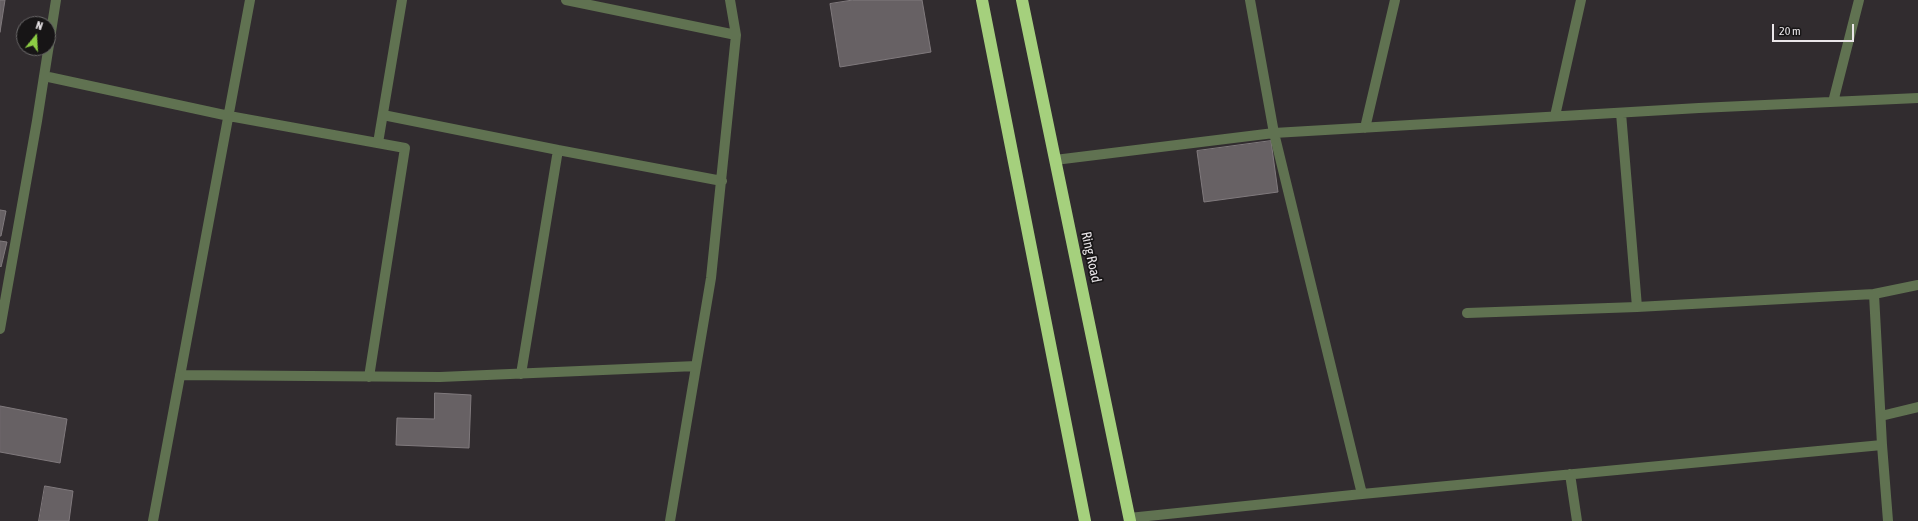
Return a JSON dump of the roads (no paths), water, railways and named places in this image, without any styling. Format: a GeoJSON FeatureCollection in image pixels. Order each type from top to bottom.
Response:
{"type":"FeatureCollection","features":[{"type":"Feature","properties":{"kind":"highway"},"geometry":{"type":"LineString","coordinates":[[982,0],[1085,521]]}},
{"type":"Feature","properties":{"kind":"highway","name":"Ring Road"},"geometry":{"type":"LineString","coordinates":[[1022,0],[1130,519]]}},
{"type":"Feature","properties":{"kind":"street"},"geometry":{"type":"LineString","coordinates":[[0,329],[56,0]]}},
{"type":"Feature","properties":{"kind":"street"},"geometry":{"type":"LineString","coordinates":[[153,521],[250,0]]}},
{"type":"Feature","properties":{"kind":"street"},"geometry":{"type":"LineString","coordinates":[[378,143],[402,0]]}},
{"type":"Feature","properties":{"kind":"street"},"geometry":{"type":"LineString","coordinates":[[566,0],[736,35]]}},
{"type":"Feature","properties":{"kind":"street"},"geometry":{"type":"LineString","coordinates":[[670,521],[712,278],[736,35],[730,0]]}},
{"type":"Feature","properties":{"kind":"street"},"geometry":{"type":"LineString","coordinates":[[1250,0],[1274,133],[1362,494]]}},
{"type":"Feature","properties":{"kind":"street"},"geometry":{"type":"LineString","coordinates":[[1365,128],[1395,0]]}},
{"type":"Feature","properties":{"kind":"street"},"geometry":{"type":"LineString","coordinates":[[1555,116],[1581,0]]}},
{"type":"Feature","properties":{"kind":"street"},"geometry":{"type":"LineString","coordinates":[[1833,102],[1859,0]]}},
{"type":"Feature","properties":{"kind":"street"},"geometry":{"type":"LineString","coordinates":[[44,76],[229,116],[406,148],[369,377]]}},
{"type":"Feature","properties":{"kind":"street"},"geometry":{"type":"LineString","coordinates":[[1055,160],[1274,133],[1555,116],[1918,98]]}},
{"type":"Feature","properties":{"kind":"street"},"geometry":{"type":"LineString","coordinates":[[1620,113],[1637,307]]}},
{"type":"Feature","properties":{"kind":"street"},"geometry":{"type":"LineString","coordinates":[[383,115],[558,150],[722,180]]}},
{"type":"Feature","properties":{"kind":"street"},"geometry":{"type":"LineString","coordinates":[[521,374],[558,150]]}},
{"type":"Feature","properties":{"kind":"street"},"geometry":{"type":"LineString","coordinates":[[1467,313],[1637,307],[1874,294],[1918,286]]}},
{"type":"Feature","properties":{"kind":"street"},"geometry":{"type":"LineString","coordinates":[[1874,294],[1882,445],[1888,521]]}},
{"type":"Feature","properties":{"kind":"street"},"geometry":{"type":"LineString","coordinates":[[180,375],[440,377],[696,366]]}},
{"type":"Feature","properties":{"kind":"street"},"geometry":{"type":"LineString","coordinates":[[1881,416],[1918,407]]}},
{"type":"Feature","properties":{"kind":"street"},"geometry":{"type":"LineString","coordinates":[[1130,519],[1362,494],[1882,445]]}},
{"type":"Feature","properties":{"kind":"street"},"geometry":{"type":"LineString","coordinates":[[1570,474],[1577,521]]}}]}
